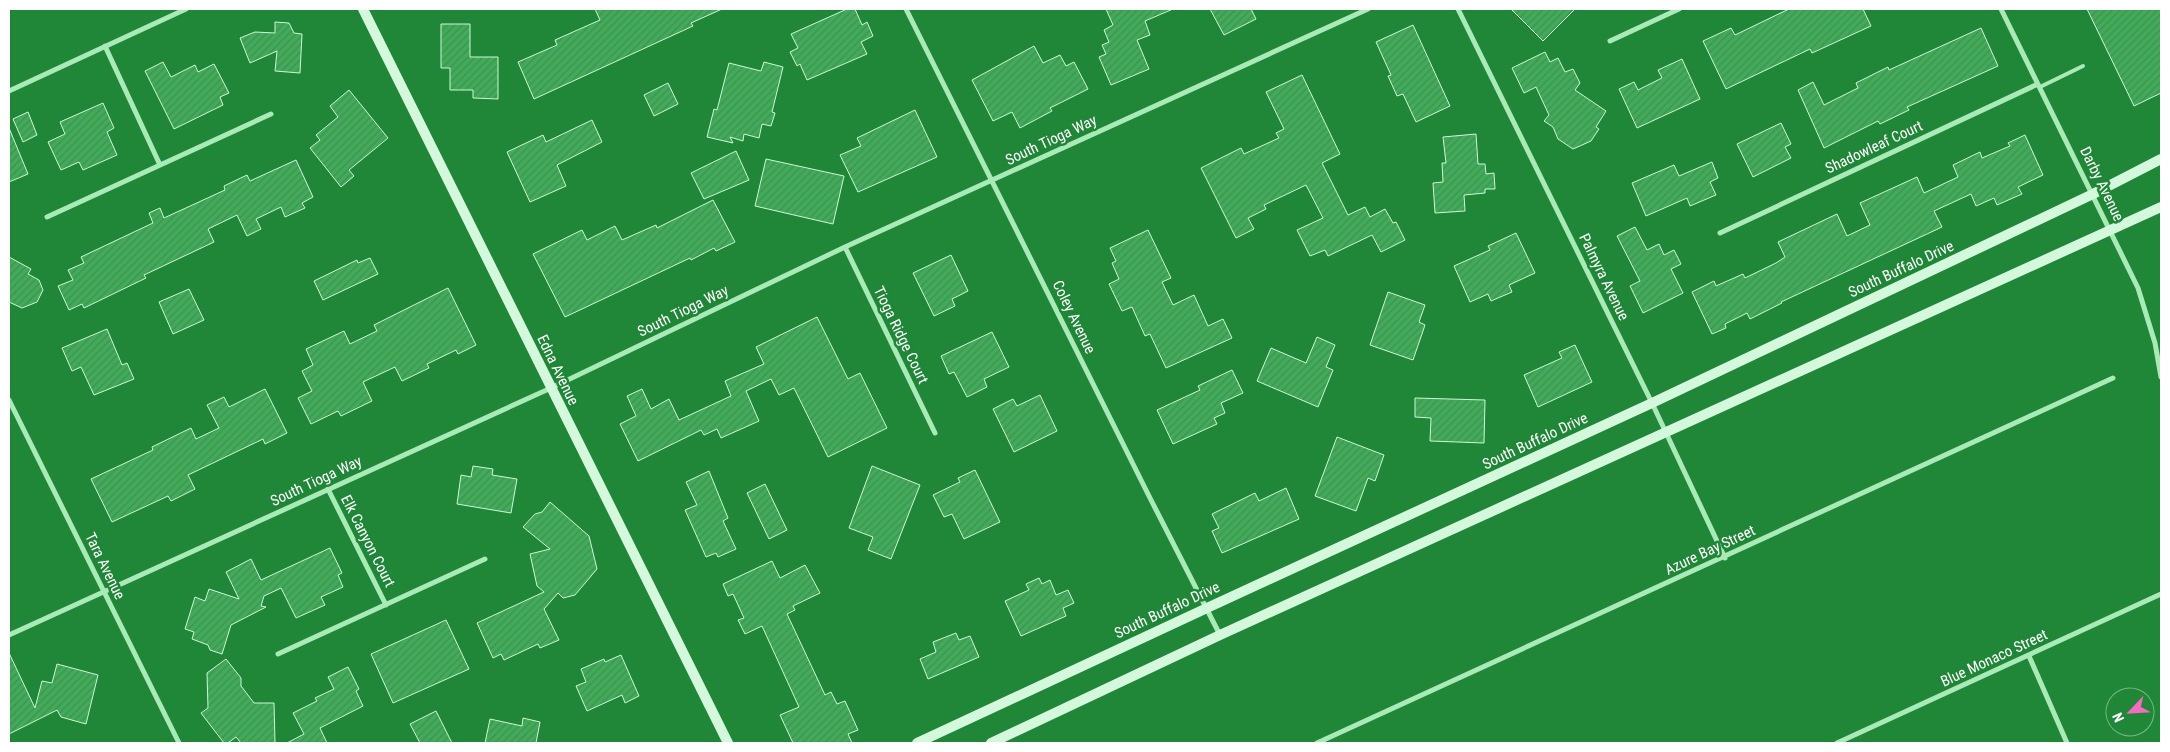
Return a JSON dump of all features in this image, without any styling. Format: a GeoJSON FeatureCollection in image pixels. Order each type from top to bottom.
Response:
{"type":"FeatureCollection","features":[{"type":"Feature","properties":{"kind":"main road","name":"Edna Avenue"},"geometry":{"type":"LineString","coordinates":[[363,9],[728,743]]}},
{"type":"Feature","properties":{"kind":"main road","name":"South Buffalo Drive"},"geometry":{"type":"LineString","coordinates":[[918,743],[1652,403],[2093,194],[2161,159]]}},
{"type":"Feature","properties":{"kind":"main road"},"geometry":{"type":"LineString","coordinates":[[991,743],[1220,635],[2161,207]]}},
{"type":"Feature","properties":{"kind":"street"},"geometry":{"type":"LineString","coordinates":[[9,91],[186,9]]}},
{"type":"Feature","properties":{"kind":"street","name":"Coley Avenue"},"geometry":{"type":"LineString","coordinates":[[906,9],[1220,635]]}},
{"type":"Feature","properties":{"kind":"street","name":"South Tioga Way"},"geometry":{"type":"LineString","coordinates":[[9,635],[551,388],[845,247],[1368,9]]}},
{"type":"Feature","properties":{"kind":"street","name":"Palmyra Avenue"},"geometry":{"type":"LineString","coordinates":[[1458,9],[1652,403],[1725,558]]}},
{"type":"Feature","properties":{"kind":"street"},"geometry":{"type":"LineString","coordinates":[[1610,41],[1680,9]]}},
{"type":"Feature","properties":{"kind":"street","name":"Darby Avenue"},"geometry":{"type":"LineString","coordinates":[[2001,9],[2138,288],[2155,343],[2161,377]]}},
{"type":"Feature","properties":{"kind":"street"},"geometry":{"type":"LineString","coordinates":[[105,46],[160,166]]}},
{"type":"Feature","properties":{"kind":"street","name":"Shadowleaf Court"},"geometry":{"type":"LineString","coordinates":[[1720,233],[2039,85]]}},
{"type":"Feature","properties":{"kind":"street"},"geometry":{"type":"LineString","coordinates":[[47,217],[271,114]]}},
{"type":"Feature","properties":{"kind":"street","name":"Tioga Ridge Court"},"geometry":{"type":"LineString","coordinates":[[845,247],[935,433]]}},
{"type":"Feature","properties":{"kind":"street","name":"Azure Bay Street"},"geometry":{"type":"LineString","coordinates":[[1317,743],[1725,558],[2113,378]]}},
{"type":"Feature","properties":{"kind":"street","name":"Tara Avenue"},"geometry":{"type":"LineString","coordinates":[[9,400],[179,743]]}},
{"type":"Feature","properties":{"kind":"street","name":"Elk Canyon Court"},"geometry":{"type":"LineString","coordinates":[[328,489],[386,605]]}},
{"type":"Feature","properties":{"kind":"street","name":"Elk Canyon Court"},"geometry":{"type":"LineString","coordinates":[[278,654],[485,559]]}},
{"type":"Feature","properties":{"kind":"street","name":"Blue Monaco Street"},"geometry":{"type":"LineString","coordinates":[[1837,743],[2161,594]]}},
{"type":"Feature","properties":{"kind":"street"},"geometry":{"type":"LineString","coordinates":[[2029,656],[2067,743]]}},
{"type":"Feature","properties":{"kind":"lane"},"geometry":{"type":"LineString","coordinates":[[2039,85],[2083,66]]}},
{"type":"Feature","properties":{"kind":"building"},"geometry":{"type":"Polygon","coordinates":[[[595,9],[722,9],[691,23],[693,26],[534,99],[518,62],[557,45],[555,40],[600,20],[595,9]]]}},
{"type":"Feature","properties":{"kind":"building"},"geometry":{"type":"Polygon","coordinates":[[[847,9],[855,9],[862,25],[867,22],[873,36],[861,42],[867,54],[807,80],[800,64],[797,66],[790,52],[798,48],[791,34],[847,9]]]}},
{"type":"Feature","properties":{"kind":"building"},"geometry":{"type":"Polygon","coordinates":[[[1106,9],[1173,9],[1145,21],[1150,35],[1137,40],[1149,69],[1111,85],[1099,57],[1106,54],[1102,45],[1109,42],[1104,30],[1113,25],[1106,9]]]}},
{"type":"Feature","properties":{"kind":"building"},"geometry":{"type":"Polygon","coordinates":[[[1210,9],[1251,9],[1256,19],[1224,35],[1210,9]]]}},
{"type":"Feature","properties":{"kind":"building"},"geometry":{"type":"Polygon","coordinates":[[[1511,9],[1575,9],[1543,41],[1511,9]]]}},
{"type":"Feature","properties":{"kind":"building"},"geometry":{"type":"Polygon","coordinates":[[[1789,9],[1863,9],[1871,26],[1812,53],[1810,49],[1726,89],[1703,41],[1731,28],[1735,35],[1789,9]]]}},
{"type":"Feature","properties":{"kind":"building"},"geometry":{"type":"Polygon","coordinates":[[[2087,9],[2161,9],[2161,93],[2134,106],[2087,9]]]}},
{"type":"Feature","properties":{"kind":"building"},"geometry":{"type":"Polygon","coordinates":[[[275,22],[289,23],[294,33],[302,34],[300,73],[275,71],[277,51],[250,63],[240,38],[255,32],[275,33],[275,22]]]}},
{"type":"Feature","properties":{"kind":"building"},"geometry":{"type":"Polygon","coordinates":[[[441,24],[470,24],[470,57],[498,57],[498,99],[473,98],[473,90],[450,90],[450,68],[441,68],[441,24]]]}},
{"type":"Feature","properties":{"kind":"building"},"geometry":{"type":"Polygon","coordinates":[[[1413,25],[1450,106],[1416,122],[1403,94],[1397,96],[1388,76],[1391,75],[1376,42],[1413,25]]]}},
{"type":"Feature","properties":{"kind":"building"},"geometry":{"type":"Polygon","coordinates":[[[1981,28],[1998,66],[1907,107],[1909,110],[1880,124],[1878,121],[1824,148],[1798,90],[1813,82],[1824,105],[1858,88],[1856,83],[1888,67],[1889,70],[1981,28]]]}},
{"type":"Feature","properties":{"kind":"building"},"geometry":{"type":"Polygon","coordinates":[[[1034,46],[1043,63],[1060,55],[1066,66],[1074,62],[1088,89],[1050,108],[1052,111],[1020,128],[1012,112],[993,121],[972,80],[1034,46]]]}},
{"type":"Feature","properties":{"kind":"building"},"geometry":{"type":"Polygon","coordinates":[[[1545,52],[1550,62],[1558,58],[1565,72],[1573,69],[1580,83],[1575,90],[1606,111],[1596,127],[1599,129],[1591,141],[1573,149],[1558,139],[1553,127],[1544,121],[1549,115],[1536,87],[1524,93],[1512,68],[1545,52]]]}},
{"type":"Feature","properties":{"kind":"building"},"geometry":{"type":"Polygon","coordinates":[[[1682,59],[1700,99],[1637,128],[1619,89],[1634,82],[1638,90],[1662,78],[1658,70],[1682,59]]]}},
{"type":"Feature","properties":{"kind":"building"},"geometry":{"type":"Polygon","coordinates":[[[163,62],[171,77],[195,65],[198,72],[214,64],[229,93],[220,97],[223,105],[174,129],[145,71],[163,62]]]}},
{"type":"Feature","properties":{"kind":"building"},"geometry":{"type":"Polygon","coordinates":[[[764,62],[783,67],[772,112],[775,113],[771,126],[762,124],[759,138],[744,134],[743,141],[730,137],[733,143],[707,137],[714,109],[717,110],[729,63],[761,71],[764,62]]]}},
{"type":"Feature","properties":{"kind":"building"},"geometry":{"type":"Polygon","coordinates":[[[1302,75],[1340,154],[1322,163],[1348,215],[1365,207],[1370,217],[1385,209],[1393,223],[1396,222],[1405,240],[1381,252],[1372,235],[1328,256],[1325,250],[1310,256],[1297,230],[1323,218],[1306,185],[1264,205],[1266,209],[1248,218],[1254,229],[1236,238],[1201,168],[1241,148],[1244,154],[1279,138],[1276,133],[1284,129],[1266,92],[1302,75]]]}},
{"type":"Feature","properties":{"kind":"building"},"geometry":{"type":"Polygon","coordinates":[[[668,83],[678,104],[654,116],[644,95],[668,83]]]}},
{"type":"Feature","properties":{"kind":"building"},"geometry":{"type":"Polygon","coordinates":[[[349,90],[388,138],[349,170],[354,176],[341,187],[310,148],[320,140],[316,135],[338,117],[330,106],[349,90]]]}},
{"type":"Feature","properties":{"kind":"building"},"geometry":{"type":"Polygon","coordinates":[[[103,103],[114,128],[107,132],[117,155],[83,170],[79,162],[61,170],[48,142],[65,134],[60,122],[103,103]]]}},
{"type":"Feature","properties":{"kind":"building"},"geometry":{"type":"Polygon","coordinates":[[[915,110],[937,157],[858,192],[840,155],[861,146],[857,138],[915,110]]]}},
{"type":"Feature","properties":{"kind":"building"},"geometry":{"type":"Polygon","coordinates":[[[28,112],[37,135],[23,142],[13,119],[28,112]]]}},
{"type":"Feature","properties":{"kind":"building"},"geometry":{"type":"Polygon","coordinates":[[[592,120],[602,142],[557,165],[566,186],[530,202],[507,152],[543,135],[546,142],[592,120]]]}},
{"type":"Feature","properties":{"kind":"building"},"geometry":{"type":"Polygon","coordinates":[[[1781,123],[1791,144],[1785,147],[1791,158],[1753,177],[1737,144],[1781,123]]]}},
{"type":"Feature","properties":{"kind":"building"},"geometry":{"type":"Polygon","coordinates":[[[9,128],[28,174],[9,182],[9,128]]]}},
{"type":"Feature","properties":{"kind":"building"},"geometry":{"type":"Polygon","coordinates":[[[1476,134],[1478,164],[1485,164],[1486,174],[1494,173],[1495,189],[1485,189],[1485,193],[1464,195],[1465,211],[1435,213],[1433,183],[1443,182],[1442,163],[1446,163],[1443,137],[1476,134]]]}},
{"type":"Feature","properties":{"kind":"building"},"geometry":{"type":"Polygon","coordinates":[[[2025,135],[2043,175],[2018,187],[2022,194],[1997,205],[1994,198],[1976,206],[1971,194],[1934,211],[1942,227],[1781,302],[1750,319],[1747,313],[1725,324],[1726,328],[1712,334],[1692,292],[1714,281],[1716,286],[1743,274],[1745,278],[1776,263],[1785,257],[1778,242],[1837,214],[1847,236],[1870,225],[1860,203],[1917,177],[1924,193],[1958,177],[1953,165],[1980,152],[1982,158],[2010,146],[2008,143],[2025,135]]]}},
{"type":"Feature","properties":{"kind":"building"},"geometry":{"type":"Polygon","coordinates":[[[736,151],[749,180],[704,199],[691,173],[736,151]]]}},
{"type":"Feature","properties":{"kind":"building"},"geometry":{"type":"Polygon","coordinates":[[[766,159],[844,176],[833,224],[755,206],[766,159]]]}},
{"type":"Feature","properties":{"kind":"building"},"geometry":{"type":"Polygon","coordinates":[[[296,160],[313,197],[302,203],[305,208],[285,217],[281,207],[256,219],[261,229],[247,236],[237,215],[208,229],[214,242],[144,275],[146,278],[84,308],[82,304],[69,310],[58,286],[73,280],[68,270],[84,263],[81,257],[153,223],[149,213],[160,208],[164,218],[225,190],[224,186],[247,175],[250,181],[296,160]]]}},
{"type":"Feature","properties":{"kind":"building"},"geometry":{"type":"Polygon","coordinates":[[[1712,162],[1718,178],[1710,182],[1716,195],[1690,206],[1687,198],[1646,216],[1632,183],[1674,165],[1679,176],[1712,162]]]}},
{"type":"Feature","properties":{"kind":"building"},"geometry":{"type":"Polygon","coordinates":[[[713,200],[735,242],[716,251],[714,248],[691,260],[690,258],[565,317],[533,254],[582,230],[587,240],[615,226],[622,240],[656,225],[657,228],[713,200]]]}},
{"type":"Feature","properties":{"kind":"building"},"geometry":{"type":"Polygon","coordinates":[[[1635,227],[1647,250],[1659,244],[1664,255],[1674,250],[1681,264],[1671,269],[1683,293],[1643,313],[1630,286],[1640,281],[1617,236],[1635,227]]]}},
{"type":"Feature","properties":{"kind":"building"},"geometry":{"type":"Polygon","coordinates":[[[1148,230],[1171,278],[1162,282],[1173,305],[1194,295],[1208,326],[1223,319],[1232,338],[1166,368],[1150,334],[1145,336],[1132,307],[1122,311],[1109,284],[1119,279],[1112,263],[1116,261],[1110,248],[1148,230]]]}},
{"type":"Feature","properties":{"kind":"building"},"geometry":{"type":"Polygon","coordinates":[[[1516,233],[1535,273],[1509,285],[1512,292],[1491,301],[1488,294],[1470,302],[1454,266],[1490,250],[1488,246],[1516,233]]]}},
{"type":"Feature","properties":{"kind":"building"},"geometry":{"type":"Polygon","coordinates":[[[951,255],[968,291],[952,299],[955,306],[934,316],[913,273],[951,255]]]}},
{"type":"Feature","properties":{"kind":"building"},"geometry":{"type":"Polygon","coordinates":[[[9,257],[31,269],[28,274],[39,280],[43,290],[37,302],[22,308],[9,302],[9,257]]]}},
{"type":"Feature","properties":{"kind":"building"},"geometry":{"type":"Polygon","coordinates":[[[370,258],[378,274],[323,300],[314,281],[357,260],[358,263],[370,258]]]}},
{"type":"Feature","properties":{"kind":"building"},"geometry":{"type":"Polygon","coordinates":[[[448,288],[476,345],[458,354],[456,350],[427,364],[429,368],[402,381],[395,367],[363,382],[372,401],[341,416],[338,411],[311,424],[298,398],[312,391],[302,371],[313,365],[306,349],[344,331],[350,344],[377,331],[374,325],[448,288]]]}},
{"type":"Feature","properties":{"kind":"building"},"geometry":{"type":"Polygon","coordinates":[[[189,289],[204,320],[173,334],[159,302],[189,289]]]}},
{"type":"Feature","properties":{"kind":"building"},"geometry":{"type":"Polygon","coordinates":[[[1388,292],[1425,305],[1419,322],[1425,325],[1413,360],[1370,345],[1388,292]]]}},
{"type":"Feature","properties":{"kind":"building"},"geometry":{"type":"Polygon","coordinates":[[[817,317],[848,379],[860,373],[887,428],[828,457],[794,388],[779,395],[771,379],[746,391],[759,421],[721,438],[717,429],[704,435],[701,430],[638,461],[620,424],[636,416],[627,396],[642,389],[651,409],[669,399],[679,420],[731,396],[725,381],[764,364],[756,347],[817,317]]]}},
{"type":"Feature","properties":{"kind":"building"},"geometry":{"type":"Polygon","coordinates":[[[107,329],[122,365],[127,363],[134,379],[94,395],[81,367],[72,371],[62,348],[107,329]]]}},
{"type":"Feature","properties":{"kind":"building"},"geometry":{"type":"Polygon","coordinates":[[[992,332],[1009,367],[984,379],[987,387],[967,397],[954,372],[949,374],[941,356],[992,332]]]}},
{"type":"Feature","properties":{"kind":"building"},"geometry":{"type":"Polygon","coordinates":[[[1317,337],[1335,345],[1326,367],[1333,370],[1318,407],[1257,381],[1271,348],[1306,363],[1317,337]]]}},
{"type":"Feature","properties":{"kind":"building"},"geometry":{"type":"Polygon","coordinates":[[[1575,345],[1592,382],[1538,407],[1524,375],[1562,358],[1559,352],[1575,345]]]}},
{"type":"Feature","properties":{"kind":"building"},"geometry":{"type":"Polygon","coordinates":[[[1232,370],[1243,393],[1221,403],[1225,413],[1214,418],[1217,424],[1173,444],[1157,410],[1200,390],[1198,386],[1232,370]]]}},
{"type":"Feature","properties":{"kind":"building"},"geometry":{"type":"Polygon","coordinates":[[[265,389],[287,433],[265,444],[263,439],[188,475],[195,489],[171,501],[168,496],[112,522],[91,479],[153,450],[152,447],[191,428],[196,439],[219,428],[207,405],[224,397],[229,407],[265,389]]]}},
{"type":"Feature","properties":{"kind":"building"},"geometry":{"type":"Polygon","coordinates":[[[1040,395],[1057,431],[1014,452],[993,409],[1013,399],[1017,406],[1040,395]]]}},
{"type":"Feature","properties":{"kind":"building"},"geometry":{"type":"Polygon","coordinates":[[[1415,398],[1485,400],[1484,443],[1430,441],[1431,418],[1415,417],[1415,398]]]}},
{"type":"Feature","properties":{"kind":"building"},"geometry":{"type":"Polygon","coordinates":[[[1337,437],[1384,455],[1375,481],[1368,478],[1356,511],[1315,496],[1337,437]]]}},
{"type":"Feature","properties":{"kind":"building"},"geometry":{"type":"Polygon","coordinates":[[[473,466],[493,469],[492,475],[517,479],[511,513],[457,504],[461,475],[471,477],[473,466]]]}},
{"type":"Feature","properties":{"kind":"building"},"geometry":{"type":"Polygon","coordinates":[[[872,466],[920,485],[891,559],[868,550],[873,537],[849,528],[872,466]]]}},
{"type":"Feature","properties":{"kind":"building"},"geometry":{"type":"Polygon","coordinates":[[[975,470],[1000,522],[964,539],[952,514],[944,517],[933,495],[960,482],[958,478],[975,470]]]}},
{"type":"Feature","properties":{"kind":"building"},"geometry":{"type":"Polygon","coordinates":[[[709,471],[728,518],[723,521],[736,549],[718,557],[716,553],[706,557],[685,510],[697,505],[686,482],[709,471]]]}},
{"type":"Feature","properties":{"kind":"building"},"geometry":{"type":"Polygon","coordinates":[[[765,484],[787,530],[769,539],[747,493],[765,484]]]}},
{"type":"Feature","properties":{"kind":"building"},"geometry":{"type":"Polygon","coordinates":[[[1286,488],[1299,519],[1222,553],[1212,531],[1219,528],[1212,514],[1255,493],[1259,501],[1286,488]]]}},
{"type":"Feature","properties":{"kind":"building"},"geometry":{"type":"Polygon","coordinates":[[[550,502],[589,536],[597,569],[575,595],[563,598],[558,593],[544,609],[559,640],[540,648],[538,644],[504,660],[501,654],[493,658],[477,623],[544,592],[537,586],[530,554],[550,549],[523,527],[535,514],[542,512],[550,502]]]}},
{"type":"Feature","properties":{"kind":"building"},"geometry":{"type":"Polygon","coordinates":[[[330,548],[342,573],[338,575],[343,587],[321,597],[325,605],[296,618],[281,588],[264,596],[261,606],[266,607],[231,625],[222,654],[210,650],[208,645],[192,639],[194,632],[185,629],[195,597],[205,601],[209,589],[239,599],[226,572],[251,559],[261,580],[330,548]]]}},
{"type":"Feature","properties":{"kind":"building"},"geometry":{"type":"Polygon","coordinates":[[[772,561],[780,578],[805,565],[820,593],[793,606],[795,610],[787,614],[825,695],[831,692],[837,704],[845,701],[858,730],[848,734],[852,743],[793,743],[780,715],[799,707],[762,626],[745,634],[738,620],[744,618],[733,594],[728,596],[723,584],[772,561]]]}},
{"type":"Feature","properties":{"kind":"building"},"geometry":{"type":"Polygon","coordinates":[[[1039,578],[1042,584],[1050,580],[1056,595],[1068,590],[1074,603],[1063,608],[1066,616],[1021,636],[1005,601],[1029,590],[1026,584],[1039,578]]]}},
{"type":"Feature","properties":{"kind":"building"},"geometry":{"type":"Polygon","coordinates":[[[446,620],[469,669],[393,703],[371,654],[446,620]]]}},
{"type":"Feature","properties":{"kind":"building"},"geometry":{"type":"Polygon","coordinates":[[[956,633],[959,640],[970,636],[979,657],[928,679],[920,659],[936,652],[933,642],[956,633]]]}},
{"type":"Feature","properties":{"kind":"building"},"geometry":{"type":"Polygon","coordinates":[[[9,653],[35,708],[42,681],[52,683],[57,664],[98,675],[86,724],[61,717],[57,710],[9,734],[9,653]]]}},
{"type":"Feature","properties":{"kind":"building"},"geometry":{"type":"Polygon","coordinates":[[[621,655],[639,696],[625,703],[622,695],[587,711],[576,686],[586,682],[581,669],[604,659],[605,662],[621,655]]]}},
{"type":"Feature","properties":{"kind":"building"},"geometry":{"type":"Polygon","coordinates":[[[226,659],[241,678],[241,686],[254,703],[274,703],[275,743],[241,743],[236,737],[228,743],[224,743],[201,713],[208,708],[207,673],[226,659]]]}},
{"type":"Feature","properties":{"kind":"building"},"geometry":{"type":"Polygon","coordinates":[[[348,667],[359,689],[356,691],[363,706],[320,728],[327,743],[287,743],[304,734],[293,713],[317,701],[315,698],[334,689],[328,677],[348,667]]]}},
{"type":"Feature","properties":{"kind":"building"},"geometry":{"type":"Polygon","coordinates":[[[436,711],[452,743],[420,743],[410,724],[436,711]]]}},
{"type":"Feature","properties":{"kind":"building"},"geometry":{"type":"Polygon","coordinates":[[[523,718],[540,722],[536,743],[485,743],[490,719],[522,726],[523,718]]]}}]}
